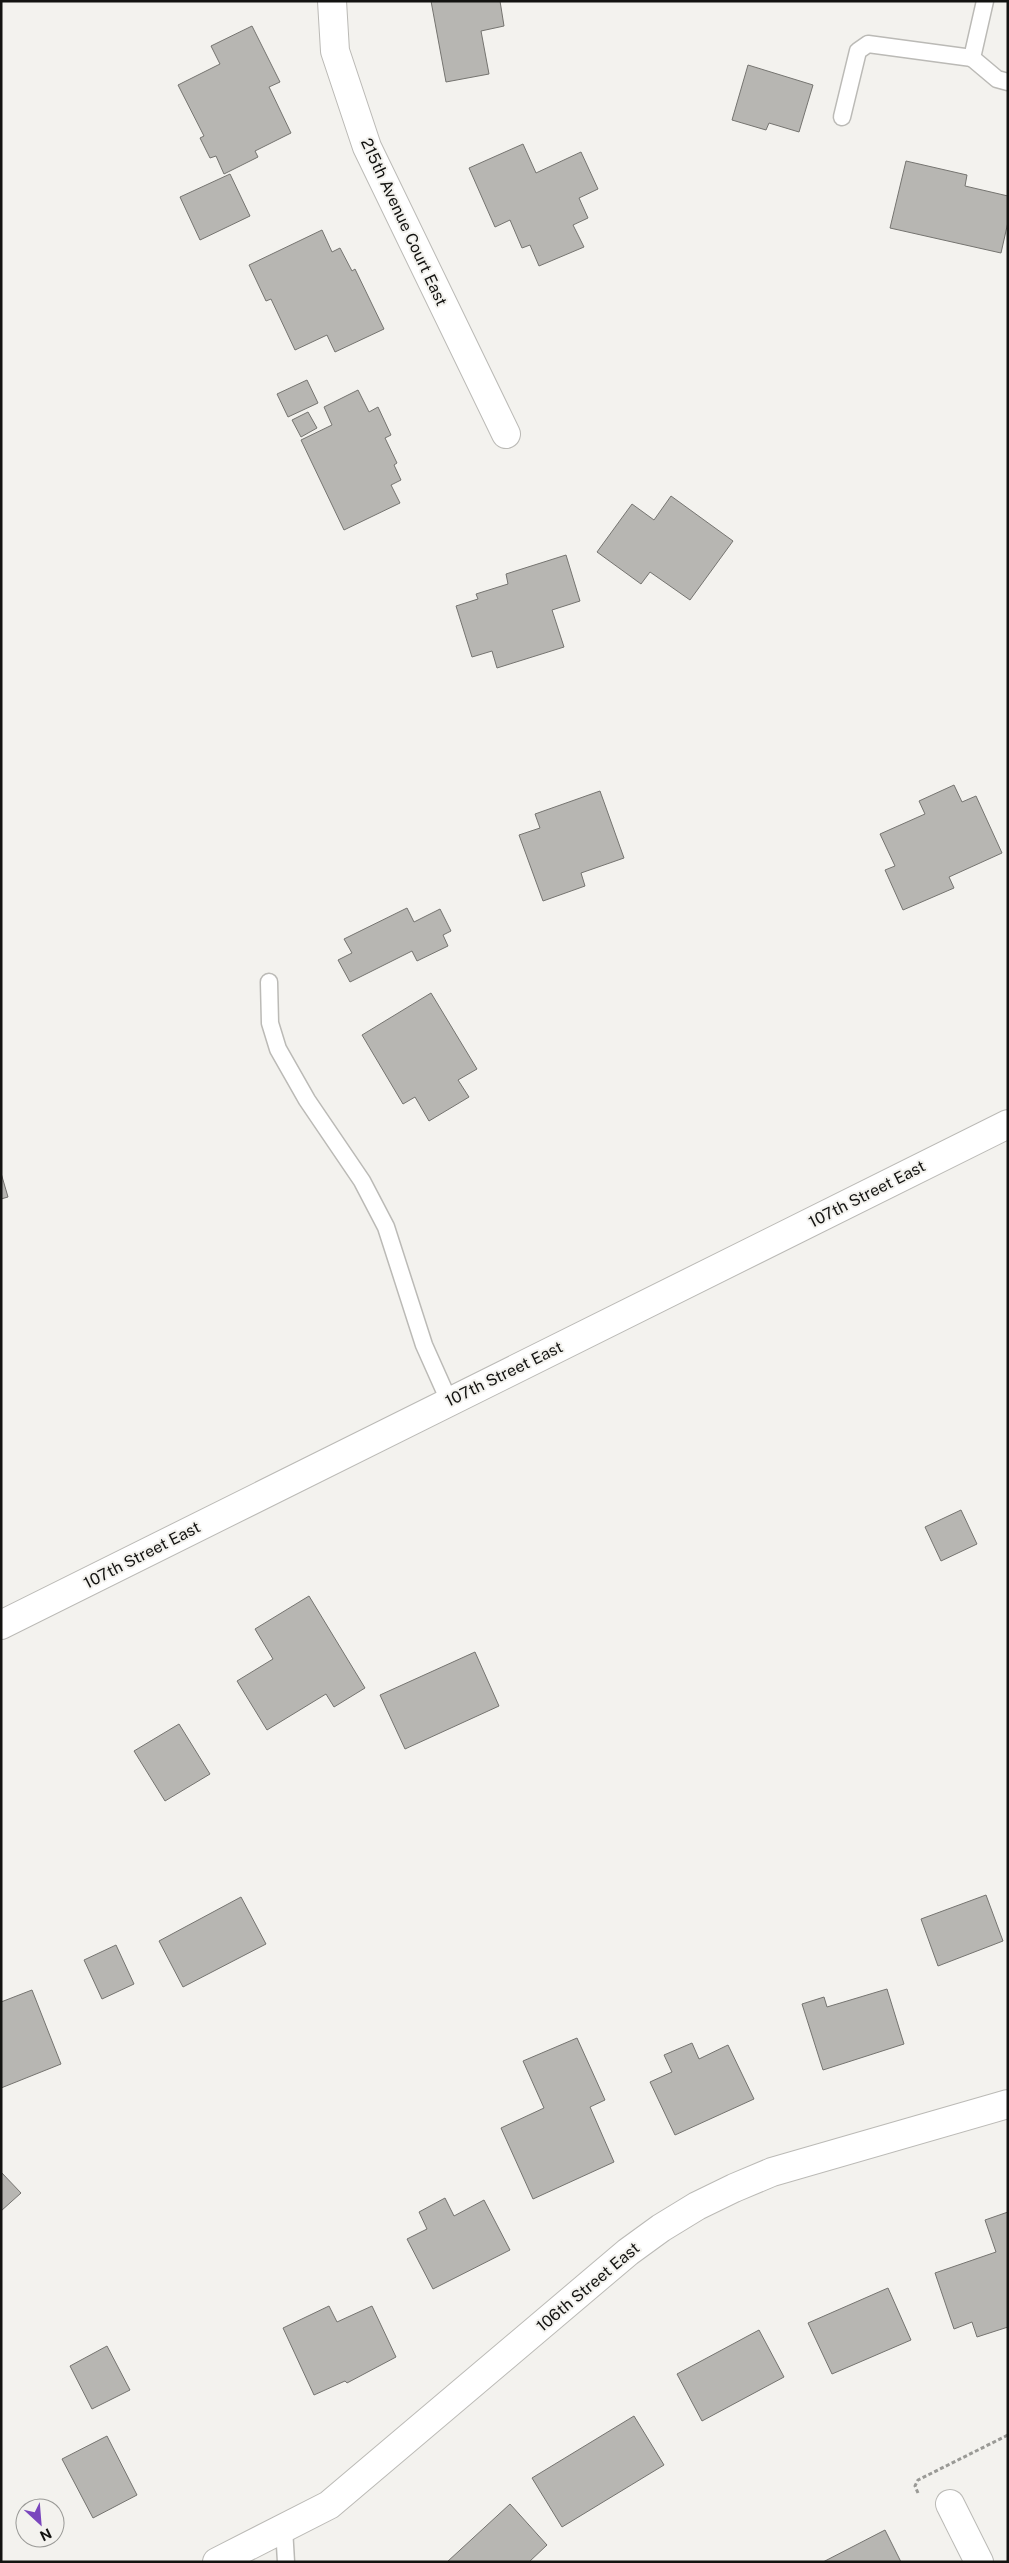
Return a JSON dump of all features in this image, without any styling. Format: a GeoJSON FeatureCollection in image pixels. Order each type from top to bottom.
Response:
{"type":"FeatureCollection","features":[{"type":"Feature","properties":{"kind":"street","name":"215th Avenue Court East"},"geometry":{"type":"LineString","coordinates":[[332,1],[335,51],[367,147],[506,434]]}},
{"type":"Feature","properties":{"kind":"street","name":"107th Street East"},"geometry":{"type":"LineString","coordinates":[[1,1625],[1008,1124]]}},
{"type":"Feature","properties":{"kind":"street","name":"106th Street East"},"geometry":{"type":"LineString","coordinates":[[217,2562],[329,2506],[628,2252],[661,2228],[697,2206],[772,2172],[1008,2104]]}},
{"type":"Feature","properties":{"kind":"street"},"geometry":{"type":"LineString","coordinates":[[950,2504],[979,2562]]}},
{"type":"Feature","properties":{"kind":"lane"},"geometry":{"type":"LineString","coordinates":[[972,58],[985,1]]}},
{"type":"Feature","properties":{"kind":"lane"},"geometry":{"type":"LineString","coordinates":[[842,117],[858,52],[868,44],[972,58],[997,79],[1008,82]]}},
{"type":"Feature","properties":{"kind":"lane"},"geometry":{"type":"LineString","coordinates":[[268,982],[270,1023],[278,1049],[307,1100],[362,1181],[386,1227],[424,1345],[449,1401]]}},
{"type":"Feature","properties":{"kind":"lane"},"geometry":{"type":"LineString","coordinates":[[284,2528],[286,2562]]}},
{"type":"Feature","properties":{"kind":"building"},"geometry":{"type":"Polygon","coordinates":[[[431,1],[500,1],[504,26],[481,31],[489,74],[446,82],[431,1]]]}},
{"type":"Feature","properties":{"kind":"building"},"geometry":{"type":"Polygon","coordinates":[[[252,26],[280,82],[269,87],[291,133],[255,151],[258,157],[224,174],[216,156],[210,158],[200,138],[204,136],[178,85],[220,64],[211,46],[252,26]]]}},
{"type":"Feature","properties":{"kind":"building"},"geometry":{"type":"Polygon","coordinates":[[[748,65],[813,85],[799,132],[769,123],[766,130],[732,120],[748,65]]]}},
{"type":"Feature","properties":{"kind":"building"},"geometry":{"type":"Polygon","coordinates":[[[523,144],[536,173],[581,152],[598,189],[579,198],[588,218],[573,225],[584,247],[539,266],[530,245],[522,248],[510,220],[495,227],[469,168],[523,144]]]}},
{"type":"Feature","properties":{"kind":"building"},"geometry":{"type":"Polygon","coordinates":[[[906,161],[967,175],[965,186],[1008,196],[1008,222],[1001,253],[890,228],[906,161]]]}},
{"type":"Feature","properties":{"kind":"building"},"geometry":{"type":"Polygon","coordinates":[[[230,174],[250,216],[200,240],[180,197],[230,174]]]}},
{"type":"Feature","properties":{"kind":"building"},"geometry":{"type":"Polygon","coordinates":[[[322,230],[332,252],[340,248],[352,271],[355,269],[384,329],[335,352],[327,335],[295,350],[271,299],[266,301],[249,265],[322,230]]]}},
{"type":"Feature","properties":{"kind":"building"},"geometry":{"type":"Polygon","coordinates":[[[307,380],[318,403],[288,417],[277,394],[307,380]]]}},
{"type":"Feature","properties":{"kind":"building"},"geometry":{"type":"Polygon","coordinates":[[[358,390],[369,412],[378,407],[391,435],[385,438],[397,463],[394,465],[401,480],[391,485],[400,503],[344,530],[301,440],[332,425],[324,407],[358,390]]]}},
{"type":"Feature","properties":{"kind":"building"},"geometry":{"type":"Polygon","coordinates":[[[308,412],[317,428],[301,437],[292,420],[308,412]]]}},
{"type":"Feature","properties":{"kind":"building"},"geometry":{"type":"Polygon","coordinates":[[[671,496],[733,541],[690,600],[650,572],[641,584],[597,552],[632,504],[654,520],[671,496]]]}},
{"type":"Feature","properties":{"kind":"building"},"geometry":{"type":"Polygon","coordinates":[[[566,555],[580,601],[552,610],[564,647],[497,668],[492,651],[472,657],[456,606],[478,599],[476,594],[508,584],[506,574],[566,555]]]}},
{"type":"Feature","properties":{"kind":"building"},"geometry":{"type":"Polygon","coordinates":[[[954,785],[962,802],[976,796],[1002,853],[949,877],[954,888],[903,910],[885,870],[895,866],[880,834],[925,814],[919,801],[954,785]]]}},
{"type":"Feature","properties":{"kind":"building"},"geometry":{"type":"Polygon","coordinates":[[[600,791],[624,858],[581,873],[585,886],[543,901],[519,835],[540,828],[535,814],[600,791]]]}},
{"type":"Feature","properties":{"kind":"building"},"geometry":{"type":"Polygon","coordinates":[[[407,908],[414,922],[440,909],[451,931],[443,935],[448,946],[417,961],[412,951],[350,982],[338,960],[352,953],[344,939],[407,908]]]}},
{"type":"Feature","properties":{"kind":"building"},"geometry":{"type":"Polygon","coordinates":[[[431,993],[477,1069],[458,1080],[469,1097],[429,1121],[415,1097],[403,1104],[362,1035],[431,993]]]}},
{"type":"Feature","properties":{"kind":"building"},"geometry":{"type":"Polygon","coordinates":[[[1,1173],[8,1197],[1,1199],[1,1173]]]}},
{"type":"Feature","properties":{"kind":"building"},"geometry":{"type":"Polygon","coordinates":[[[961,1510],[977,1544],[941,1561],[925,1527],[961,1510]]]}},
{"type":"Feature","properties":{"kind":"building"},"geometry":{"type":"Polygon","coordinates":[[[309,1596],[365,1688],[334,1707],[326,1694],[267,1730],[237,1681],[273,1659],[255,1629],[309,1596]]]}},
{"type":"Feature","properties":{"kind":"building"},"geometry":{"type":"Polygon","coordinates":[[[475,1652],[499,1706],[405,1749],[380,1695],[475,1652]]]}},
{"type":"Feature","properties":{"kind":"building"},"geometry":{"type":"Polygon","coordinates":[[[179,1724],[210,1774],[165,1801],[134,1751],[179,1724]]]}},
{"type":"Feature","properties":{"kind":"building"},"geometry":{"type":"Polygon","coordinates":[[[986,1895],[1003,1941],[938,1966],[921,1919],[986,1895]]]}},
{"type":"Feature","properties":{"kind":"building"},"geometry":{"type":"Polygon","coordinates":[[[241,1897],[266,1944],[183,1987],[159,1941],[241,1897]]]}},
{"type":"Feature","properties":{"kind":"building"},"geometry":{"type":"Polygon","coordinates":[[[116,1945],[134,1984],[102,1999],[84,1960],[116,1945]]]}},
{"type":"Feature","properties":{"kind":"building"},"geometry":{"type":"Polygon","coordinates":[[[887,1989],[904,2044],[823,2070],[802,2004],[824,1997],[827,2007],[887,1989]]]}},
{"type":"Feature","properties":{"kind":"building"},"geometry":{"type":"Polygon","coordinates":[[[32,1990],[61,2064],[1,2088],[1,2002],[32,1990]]]}},
{"type":"Feature","properties":{"kind":"building"},"geometry":{"type":"Polygon","coordinates":[[[577,2038],[605,2100],[590,2107],[614,2162],[533,2199],[501,2128],[544,2108],[523,2061],[577,2038]]]}},
{"type":"Feature","properties":{"kind":"building"},"geometry":{"type":"Polygon","coordinates":[[[692,2043],[699,2059],[728,2045],[754,2099],[675,2135],[650,2082],[672,2072],[664,2055],[692,2043]]]}},
{"type":"Feature","properties":{"kind":"building"},"geometry":{"type":"Polygon","coordinates":[[[1,2172],[21,2193],[1,2211],[1,2172]]]}},
{"type":"Feature","properties":{"kind":"building"},"geometry":{"type":"Polygon","coordinates":[[[445,2198],[454,2216],[484,2200],[510,2250],[433,2289],[407,2239],[427,2229],[419,2212],[445,2198]]]}},
{"type":"Feature","properties":{"kind":"building"},"geometry":{"type":"Polygon","coordinates":[[[1008,2212],[1008,2327],[977,2337],[972,2322],[954,2329],[935,2273],[996,2252],[985,2220],[1008,2212]]]}},
{"type":"Feature","properties":{"kind":"building"},"geometry":{"type":"Polygon","coordinates":[[[888,2288],[911,2340],[832,2374],[808,2323],[888,2288]]]}},
{"type":"Feature","properties":{"kind":"building"},"geometry":{"type":"Polygon","coordinates":[[[329,2306],[337,2322],[372,2306],[396,2357],[347,2383],[345,2381],[314,2395],[283,2328],[329,2306]]]}},
{"type":"Feature","properties":{"kind":"building"},"geometry":{"type":"Polygon","coordinates":[[[759,2330],[784,2377],[702,2421],[677,2374],[759,2330]]]}},
{"type":"Feature","properties":{"kind":"building"},"geometry":{"type":"Polygon","coordinates":[[[107,2346],[130,2390],[92,2409],[70,2366],[107,2346]]]}},
{"type":"Feature","properties":{"kind":"building"},"geometry":{"type":"Polygon","coordinates":[[[634,2416],[664,2465],[562,2527],[532,2478],[634,2416]]]}},
{"type":"Feature","properties":{"kind":"building"},"geometry":{"type":"Polygon","coordinates":[[[107,2436],[137,2495],[93,2518],[62,2459],[107,2436]]]}},
{"type":"Feature","properties":{"kind":"building"},"geometry":{"type":"Polygon","coordinates":[[[510,2504],[547,2545],[529,2562],[447,2562],[510,2504]]]}},
{"type":"Feature","properties":{"kind":"building"},"geometry":{"type":"Polygon","coordinates":[[[885,2530],[901,2562],[823,2562],[885,2530]]]}}]}
